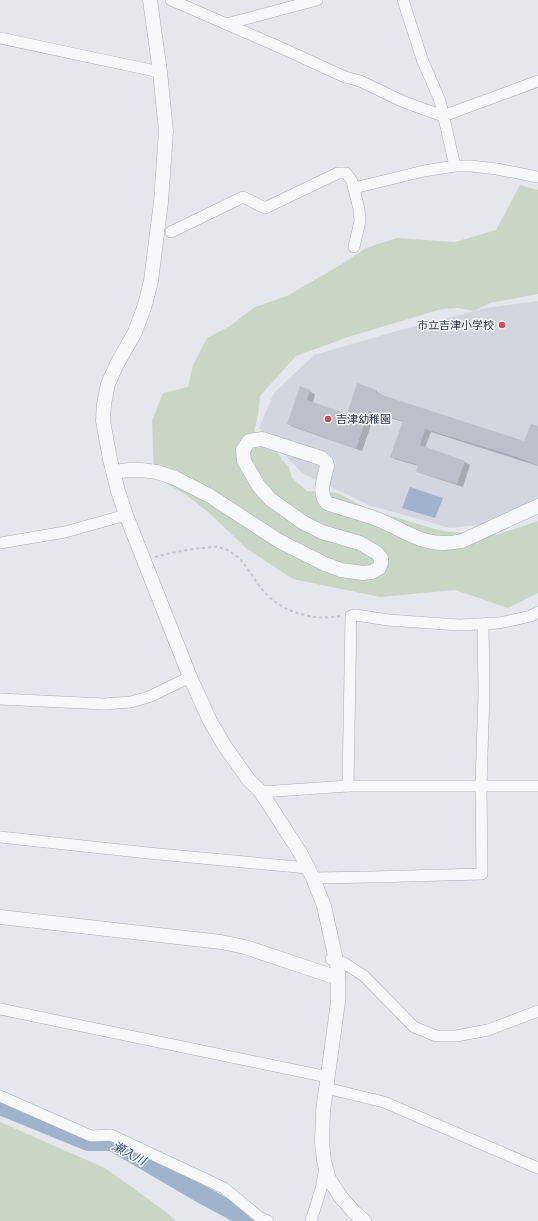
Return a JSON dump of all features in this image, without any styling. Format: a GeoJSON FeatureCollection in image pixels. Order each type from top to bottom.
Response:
{"type":"FeatureCollection","features":[{"type":"Feature","properties":{"kind":"street"},"geometry":{"type":"LineString","coordinates":[[150,0],[166,131],[161,202],[151,280],[145,305],[138,325],[108,384],[104,404],[103,421],[118,491],[126,515],[190,677],[210,721],[224,745],[248,779],[261,792],[301,854],[311,873],[324,906],[334,960],[338,969],[338,1002],[323,1111],[322,1142],[325,1165],[329,1179],[340,1196],[364,1221]]}},
{"type":"Feature","properties":{"kind":"street"},"geometry":{"type":"LineString","coordinates":[[171,0],[345,77],[360,81],[404,102],[443,116],[538,81]]}},
{"type":"Feature","properties":{"kind":"street"},"geometry":{"type":"LineString","coordinates":[[226,24],[318,0]]}},
{"type":"Feature","properties":{"kind":"street"},"geometry":{"type":"LineString","coordinates":[[403,0],[422,59],[440,101],[455,166]]}},
{"type":"Feature","properties":{"kind":"street"},"geometry":{"type":"LineString","coordinates":[[0,38],[160,72]]}},
{"type":"Feature","properties":{"kind":"street"},"geometry":{"type":"LineString","coordinates":[[354,188],[424,171],[455,166],[498,169],[538,177]]}},
{"type":"Feature","properties":{"kind":"street"},"geometry":{"type":"LineString","coordinates":[[171,232],[243,197],[265,208],[338,173],[346,172],[352,181],[359,209],[360,221],[354,247]]}},
{"type":"Feature","properties":{"kind":"street"},"geometry":{"type":"LineString","coordinates":[[114,474],[121,471],[141,470],[157,472],[176,478],[210,496],[285,544],[325,564],[341,570],[363,574],[372,572],[378,568],[381,563],[381,558],[377,553],[360,543],[322,532],[304,523],[270,499],[258,485],[244,462],[243,450],[249,440],[262,439],[321,458],[326,462],[327,466],[322,493],[323,498],[327,503],[376,519],[417,538],[432,543],[449,544],[462,541],[538,506]]}},
{"type":"Feature","properties":{"kind":"street"},"geometry":{"type":"LineString","coordinates":[[0,543],[65,532],[126,515]]}},
{"type":"Feature","properties":{"kind":"street"},"geometry":{"type":"LineString","coordinates":[[348,786],[351,616],[356,615],[388,620],[459,625],[506,622],[531,616],[538,612]]}},
{"type":"Feature","properties":{"kind":"street"},"geometry":{"type":"LineString","coordinates":[[0,837],[311,873],[371,877],[482,874],[481,786],[484,692],[484,624]]}},
{"type":"Feature","properties":{"kind":"street"},"geometry":{"type":"LineString","coordinates":[[0,699],[104,704],[131,702],[151,696],[190,677]]}},
{"type":"Feature","properties":{"kind":"street"},"geometry":{"type":"LineString","coordinates":[[261,792],[348,786],[538,786]]}},
{"type":"Feature","properties":{"kind":"street"},"geometry":{"type":"LineString","coordinates":[[0,917],[221,942],[245,947],[338,978]]}},
{"type":"Feature","properties":{"kind":"street"},"geometry":{"type":"LineString","coordinates":[[334,960],[344,963],[364,976],[414,1028],[436,1036],[456,1036],[488,1030],[538,1011]]}},
{"type":"Feature","properties":{"kind":"street"},"geometry":{"type":"LineString","coordinates":[[0,1009],[327,1083],[384,1102],[538,1168]]}},
{"type":"Feature","properties":{"kind":"street"},"geometry":{"type":"LineString","coordinates":[[0,1096],[91,1136],[111,1135],[224,1188],[259,1217],[268,1221]]}},
{"type":"Feature","properties":{"kind":"street"},"geometry":{"type":"LineString","coordinates":[[311,1221],[321,1189],[328,1147]]}},
{"type":"Feature","properties":{"kind":"path"},"geometry":{"type":"LineString","coordinates":[[154,557],[181,551],[206,548],[216,547],[226,549],[240,558],[261,588],[274,601],[286,609],[316,617],[351,616]]}},
{"type":"Feature","properties":{"kind":"shaded area"},"geometry":{"type":"Polygon","coordinates":[[[538,301],[538,512],[527,520],[450,528],[369,505],[302,473],[259,428],[274,393],[314,355],[397,331],[487,308],[538,301]]]}},
{"type":"Feature","properties":{"kind":"green space"},"geometry":{"type":"Polygon","coordinates":[[[520,185],[538,190],[538,294],[490,303],[474,311],[458,308],[442,309],[348,337],[296,356],[260,396],[258,416],[254,431],[277,452],[289,467],[292,478],[307,491],[338,493],[368,509],[442,531],[496,535],[538,521],[538,593],[508,608],[455,590],[380,597],[293,579],[247,549],[207,511],[186,495],[154,476],[152,421],[163,393],[188,387],[193,365],[207,338],[230,326],[255,307],[287,296],[342,264],[366,248],[397,238],[455,242],[496,230],[520,185]]]}},
{"type":"Feature","properties":{"kind":"green space"},"geometry":{"type":"Polygon","coordinates":[[[0,1122],[105,1168],[162,1209],[176,1221],[0,1221],[0,1122]]]}},
{"type":"Feature","properties":{"kind":"water"},"geometry":{"type":"Polygon","coordinates":[[[410,487],[443,498],[435,518],[402,508],[410,487]]]}},
{"type":"Feature","properties":{"kind":"building"},"geometry":{"type":"Polygon","coordinates":[[[357,383],[377,390],[376,393],[524,441],[531,424],[538,426],[538,466],[517,457],[425,429],[420,445],[465,461],[457,484],[416,472],[418,465],[390,457],[403,421],[369,411],[356,449],[287,424],[300,386],[310,390],[307,400],[347,414],[357,383]]]}},
{"type":"Feature","properties":{"kind":"waterway","name":"瀬入川"},"geometry":{"type":"LineString","coordinates":[[0,1106],[88,1142],[112,1142],[199,1193],[251,1221]]}},
{"type":"Feature","properties":{"kind":"place","name":"市立吉津小学校"},"geometry":{"type":"Point","coordinates":[502,325]}},
{"type":"Feature","properties":{"kind":"place","name":"吉津幼稚園"},"geometry":{"type":"Point","coordinates":[328,419]}}]}
